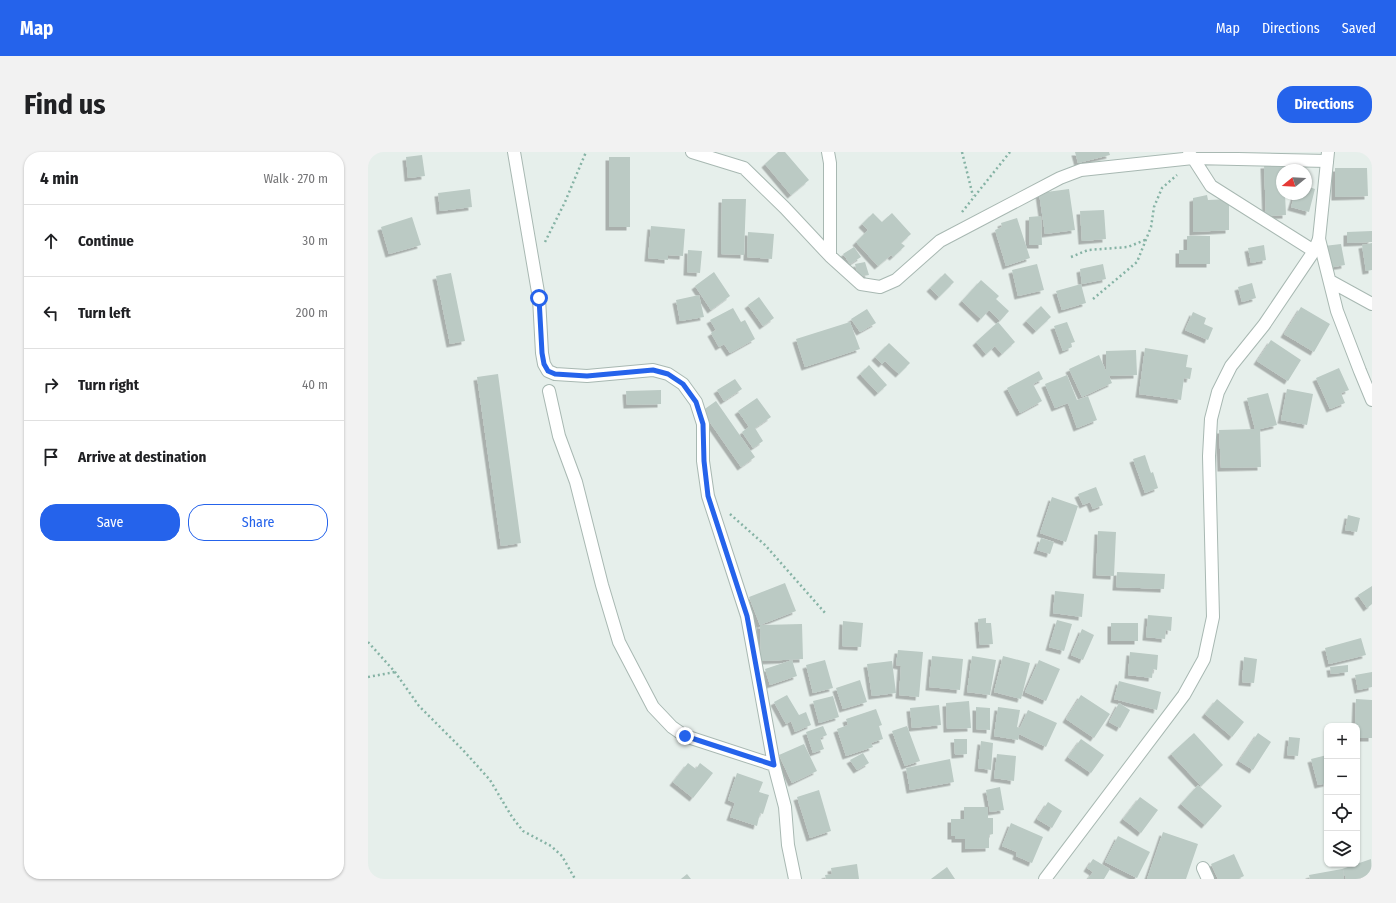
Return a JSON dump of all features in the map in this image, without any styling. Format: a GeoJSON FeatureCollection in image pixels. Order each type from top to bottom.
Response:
{"type":"FeatureCollection","features":[{"type":"Feature","properties":{"kind":"street"},"geometry":{"type":"LineString","coordinates":[[514,152],[539,298],[542,353],[544,364],[548,371],[555,374],[587,376],[653,370],[668,374],[683,384],[696,402],[703,424],[704,461],[708,496],[747,616],[774,765],[785,807],[788,845],[795,879]]}},
{"type":"Feature","properties":{"kind":"street"},"geometry":{"type":"LineString","coordinates":[[692,152],[744,168],[785,208],[830,256],[861,284],[880,287],[896,280],[940,241],[1060,178],[1081,170],[1190,155],[1328,156],[1319,239],[1314,250],[1264,325],[1231,366],[1218,392],[1212,419],[1209,456],[1213,617],[1204,659],[1184,695],[1045,879]]}},
{"type":"Feature","properties":{"kind":"street"},"geometry":{"type":"LineString","coordinates":[[828,152],[830,163],[830,256]]}},
{"type":"Feature","properties":{"kind":"street"},"geometry":{"type":"LineString","coordinates":[[1190,155],[1211,186],[1314,250]]}},
{"type":"Feature","properties":{"kind":"street"},"geometry":{"type":"LineString","coordinates":[[1319,239],[1337,311],[1372,400]]}},
{"type":"Feature","properties":{"kind":"street"},"geometry":{"type":"LineString","coordinates":[[1330,281],[1372,304]]}},
{"type":"Feature","properties":{"kind":"street"},"geometry":{"type":"LineString","coordinates":[[548,391],[559,436],[576,482],[602,585],[619,642],[653,707],[672,727],[685,736],[774,765]]}},
{"type":"Feature","properties":{"kind":"path"},"geometry":{"type":"LineString","coordinates":[[532,259],[546,240],[565,202],[586,152]]}},
{"type":"Feature","properties":{"kind":"path"},"geometry":{"type":"LineString","coordinates":[[962,152],[973,197]]}},
{"type":"Feature","properties":{"kind":"path"},"geometry":{"type":"LineString","coordinates":[[959,216],[1010,152]]}},
{"type":"Feature","properties":{"kind":"path"},"geometry":{"type":"LineString","coordinates":[[1093,299],[1137,262],[1151,228],[1154,207],[1162,188],[1190,155]]}},
{"type":"Feature","properties":{"kind":"path"},"geometry":{"type":"LineString","coordinates":[[1072,257],[1088,250],[1128,247],[1146,240]]}},
{"type":"Feature","properties":{"kind":"path"},"geometry":{"type":"LineString","coordinates":[[708,496],[765,545],[826,614]]}},
{"type":"Feature","properties":{"kind":"path"},"geometry":{"type":"LineString","coordinates":[[368,642],[395,672],[419,706],[463,750],[490,780],[512,817],[523,831],[551,846],[562,856],[575,879]]}},
{"type":"Feature","properties":{"kind":"path"},"geometry":{"type":"LineString","coordinates":[[368,677],[395,672]]}},
{"type":"Feature","properties":{"kind":"building"},"geometry":{"type":"Polygon","coordinates":[[[778,152],[785,152],[809,180],[791,195],[765,164],[778,152]]]}},
{"type":"Feature","properties":{"kind":"building"},"geometry":{"type":"Polygon","coordinates":[[[1075,152],[1109,152],[1110,155],[1078,163],[1075,152]]]}},
{"type":"Feature","properties":{"kind":"building"},"geometry":{"type":"Polygon","coordinates":[[[422,155],[425,176],[408,178],[406,157],[422,155]]]}},
{"type":"Feature","properties":{"kind":"building"},"geometry":{"type":"Polygon","coordinates":[[[609,157],[630,157],[630,227],[609,227],[609,157]]]}},
{"type":"Feature","properties":{"kind":"building"},"geometry":{"type":"Polygon","coordinates":[[[1276,164],[1276,200],[1285,200],[1286,215],[1266,216],[1264,165],[1276,164]]]}},
{"type":"Feature","properties":{"kind":"building"},"geometry":{"type":"Polygon","coordinates":[[[1335,168],[1367,168],[1368,196],[1335,197],[1335,168]]]}},
{"type":"Feature","properties":{"kind":"building"},"geometry":{"type":"Polygon","coordinates":[[[1312,188],[1315,189],[1309,212],[1291,207],[1293,200],[1312,200],[1312,188]]]}},
{"type":"Feature","properties":{"kind":"building"},"geometry":{"type":"Polygon","coordinates":[[[470,189],[472,207],[440,211],[438,193],[470,189]]]}},
{"type":"Feature","properties":{"kind":"building"},"geometry":{"type":"Polygon","coordinates":[[[1069,189],[1075,230],[1045,234],[1039,193],[1069,189]]]}},
{"type":"Feature","properties":{"kind":"building"},"geometry":{"type":"Polygon","coordinates":[[[1207,195],[1208,200],[1229,199],[1229,230],[1193,232],[1193,198],[1207,195]]]}},
{"type":"Feature","properties":{"kind":"building"},"geometry":{"type":"Polygon","coordinates":[[[722,199],[746,199],[744,255],[721,254],[722,199]]]}},
{"type":"Feature","properties":{"kind":"building"},"geometry":{"type":"Polygon","coordinates":[[[1104,210],[1106,239],[1082,241],[1080,211],[1104,210]]]}},
{"type":"Feature","properties":{"kind":"building"},"geometry":{"type":"Polygon","coordinates":[[[873,213],[882,222],[892,213],[911,234],[901,243],[905,246],[893,257],[891,255],[878,266],[856,242],[868,230],[862,224],[873,213]]]}},
{"type":"Feature","properties":{"kind":"building"},"geometry":{"type":"Polygon","coordinates":[[[1041,216],[1042,245],[1029,245],[1029,217],[1041,216]]]}},
{"type":"Feature","properties":{"kind":"building"},"geometry":{"type":"Polygon","coordinates":[[[412,217],[421,245],[389,254],[381,227],[412,217]]]}},
{"type":"Feature","properties":{"kind":"building"},"geometry":{"type":"Polygon","coordinates":[[[1017,218],[1030,258],[1006,266],[995,230],[1002,227],[1001,223],[1017,218]]]}},
{"type":"Feature","properties":{"kind":"building"},"geometry":{"type":"Polygon","coordinates":[[[651,226],[685,229],[683,256],[668,255],[668,260],[648,258],[651,226]]]}},
{"type":"Feature","properties":{"kind":"building"},"geometry":{"type":"Polygon","coordinates":[[[1372,231],[1372,242],[1347,243],[1347,232],[1372,231]]]}},
{"type":"Feature","properties":{"kind":"building"},"geometry":{"type":"Polygon","coordinates":[[[748,232],[774,234],[772,259],[747,257],[748,232]]]}},
{"type":"Feature","properties":{"kind":"building"},"geometry":{"type":"Polygon","coordinates":[[[1187,236],[1210,236],[1210,264],[1179,264],[1179,250],[1187,250],[1187,236]]]}},
{"type":"Feature","properties":{"kind":"building"},"geometry":{"type":"Polygon","coordinates":[[[1372,243],[1372,270],[1366,271],[1362,245],[1372,243]]]}},
{"type":"Feature","properties":{"kind":"building"},"geometry":{"type":"Polygon","coordinates":[[[1341,244],[1345,265],[1328,268],[1324,246],[1341,244]]]}},
{"type":"Feature","properties":{"kind":"building"},"geometry":{"type":"Polygon","coordinates":[[[1264,245],[1266,260],[1251,263],[1248,248],[1264,245]]]}},
{"type":"Feature","properties":{"kind":"building"},"geometry":{"type":"Polygon","coordinates":[[[854,247],[861,257],[850,264],[843,254],[854,247]]]}},
{"type":"Feature","properties":{"kind":"building"},"geometry":{"type":"Polygon","coordinates":[[[688,250],[702,251],[700,273],[687,272],[688,250]]]}},
{"type":"Feature","properties":{"kind":"building"},"geometry":{"type":"Polygon","coordinates":[[[865,262],[869,275],[858,277],[855,264],[865,262]]]}},
{"type":"Feature","properties":{"kind":"building"},"geometry":{"type":"Polygon","coordinates":[[[1037,264],[1044,290],[1018,296],[1012,270],[1037,264]]]}},
{"type":"Feature","properties":{"kind":"building"},"geometry":{"type":"Polygon","coordinates":[[[1103,264],[1106,279],[1082,284],[1080,269],[1103,264]]]}},
{"type":"Feature","properties":{"kind":"building"},"geometry":{"type":"Polygon","coordinates":[[[714,272],[730,296],[711,310],[695,286],[714,272]]]}},
{"type":"Feature","properties":{"kind":"building"},"geometry":{"type":"Polygon","coordinates":[[[451,273],[465,341],[450,344],[436,276],[451,273]]]}},
{"type":"Feature","properties":{"kind":"building"},"geometry":{"type":"Polygon","coordinates":[[[945,273],[954,282],[939,297],[930,288],[945,273]]]}},
{"type":"Feature","properties":{"kind":"building"},"geometry":{"type":"Polygon","coordinates":[[[981,280],[999,296],[996,299],[1009,311],[1000,321],[989,310],[981,319],[962,301],[981,280]]]}},
{"type":"Feature","properties":{"kind":"building"},"geometry":{"type":"Polygon","coordinates":[[[1252,283],[1256,298],[1242,302],[1238,287],[1252,283]]]}},
{"type":"Feature","properties":{"kind":"building"},"geometry":{"type":"Polygon","coordinates":[[[1081,284],[1086,303],[1062,310],[1056,291],[1081,284]]]}},
{"type":"Feature","properties":{"kind":"building"},"geometry":{"type":"Polygon","coordinates":[[[699,295],[704,317],[680,321],[676,300],[699,295]]]}},
{"type":"Feature","properties":{"kind":"building"},"geometry":{"type":"Polygon","coordinates":[[[759,297],[774,318],[763,326],[748,305],[759,297]]]}},
{"type":"Feature","properties":{"kind":"building"},"geometry":{"type":"Polygon","coordinates":[[[1041,306],[1051,317],[1036,331],[1026,321],[1041,306]]]}},
{"type":"Feature","properties":{"kind":"building"},"geometry":{"type":"Polygon","coordinates":[[[1301,307],[1330,324],[1314,352],[1284,334],[1301,307]]]}},
{"type":"Feature","properties":{"kind":"building"},"geometry":{"type":"Polygon","coordinates":[[[733,308],[741,322],[745,320],[755,339],[730,353],[724,344],[719,347],[711,333],[716,330],[710,320],[733,308]]]}},
{"type":"Feature","properties":{"kind":"building"},"geometry":{"type":"Polygon","coordinates":[[[867,309],[876,323],[860,332],[851,319],[867,309]]]}},
{"type":"Feature","properties":{"kind":"building"},"geometry":{"type":"Polygon","coordinates":[[[1193,312],[1206,318],[1204,324],[1213,328],[1208,340],[1185,330],[1193,312]]]}},
{"type":"Feature","properties":{"kind":"building"},"geometry":{"type":"Polygon","coordinates":[[[850,322],[860,349],[805,367],[796,339],[850,322]]]}},
{"type":"Feature","properties":{"kind":"building"},"geometry":{"type":"Polygon","coordinates":[[[998,322],[1015,342],[1002,354],[995,346],[986,354],[976,342],[998,322]]]}},
{"type":"Feature","properties":{"kind":"building"},"geometry":{"type":"Polygon","coordinates":[[[1067,322],[1075,342],[1071,343],[1072,347],[1063,351],[1054,326],[1067,322]]]}},
{"type":"Feature","properties":{"kind":"building"},"geometry":{"type":"Polygon","coordinates":[[[1271,340],[1301,360],[1288,381],[1257,361],[1271,340]]]}},
{"type":"Feature","properties":{"kind":"building"},"geometry":{"type":"Polygon","coordinates":[[[889,343],[910,363],[899,374],[885,361],[882,364],[875,357],[889,343]]]}},
{"type":"Feature","properties":{"kind":"building"},"geometry":{"type":"Polygon","coordinates":[[[1145,348],[1188,355],[1186,367],[1192,368],[1190,379],[1184,378],[1181,400],[1139,394],[1145,348]]]}},
{"type":"Feature","properties":{"kind":"building"},"geometry":{"type":"Polygon","coordinates":[[[1136,350],[1137,375],[1109,376],[1112,383],[1082,397],[1069,369],[1099,355],[1106,371],[1106,351],[1136,350]]]}},
{"type":"Feature","properties":{"kind":"building"},"geometry":{"type":"Polygon","coordinates":[[[869,365],[887,385],[878,393],[860,374],[869,365]]]}},
{"type":"Feature","properties":{"kind":"building"},"geometry":{"type":"Polygon","coordinates":[[[1339,368],[1349,390],[1341,393],[1345,403],[1330,409],[1316,378],[1339,368]]]}},
{"type":"Feature","properties":{"kind":"building"},"geometry":{"type":"Polygon","coordinates":[[[1039,371],[1043,379],[1033,384],[1042,401],[1020,413],[1007,388],[1039,371]]]}},
{"type":"Feature","properties":{"kind":"building"},"geometry":{"type":"Polygon","coordinates":[[[498,374],[521,543],[501,546],[477,377],[498,374]]]}},
{"type":"Feature","properties":{"kind":"building"},"geometry":{"type":"Polygon","coordinates":[[[1067,375],[1077,400],[1088,396],[1097,420],[1077,428],[1068,403],[1055,408],[1045,384],[1067,375]]]}},
{"type":"Feature","properties":{"kind":"building"},"geometry":{"type":"Polygon","coordinates":[[[735,379],[742,389],[724,401],[717,390],[735,379]]]}},
{"type":"Feature","properties":{"kind":"building"},"geometry":{"type":"Polygon","coordinates":[[[1287,389],[1313,394],[1307,425],[1281,420],[1287,389]]]}},
{"type":"Feature","properties":{"kind":"building"},"geometry":{"type":"Polygon","coordinates":[[[661,390],[661,404],[627,405],[626,391],[661,390]]]}},
{"type":"Feature","properties":{"kind":"building"},"geometry":{"type":"Polygon","coordinates":[[[1268,393],[1277,425],[1260,429],[1261,467],[1221,468],[1219,430],[1255,429],[1247,398],[1268,393]]]}},
{"type":"Feature","properties":{"kind":"building"},"geometry":{"type":"Polygon","coordinates":[[[757,398],[771,417],[755,428],[763,441],[753,448],[742,432],[749,427],[738,411],[757,398]]]}},
{"type":"Feature","properties":{"kind":"building"},"geometry":{"type":"Polygon","coordinates":[[[716,401],[755,457],[741,467],[702,411],[716,401]]]}},
{"type":"Feature","properties":{"kind":"building"},"geometry":{"type":"Polygon","coordinates":[[[1145,455],[1151,473],[1153,472],[1158,488],[1145,493],[1133,459],[1145,455]]]}},
{"type":"Feature","properties":{"kind":"building"},"geometry":{"type":"Polygon","coordinates":[[[1096,487],[1103,505],[1093,509],[1090,502],[1083,505],[1078,494],[1096,487]]]}},
{"type":"Feature","properties":{"kind":"building"},"geometry":{"type":"Polygon","coordinates":[[[1052,497],[1078,506],[1066,542],[1040,533],[1052,497]]]}},
{"type":"Feature","properties":{"kind":"building"},"geometry":{"type":"Polygon","coordinates":[[[1348,515],[1360,518],[1357,532],[1345,530],[1348,515]]]}},
{"type":"Feature","properties":{"kind":"building"},"geometry":{"type":"Polygon","coordinates":[[[1098,531],[1116,532],[1114,576],[1096,575],[1098,531]]]}},
{"type":"Feature","properties":{"kind":"building"},"geometry":{"type":"Polygon","coordinates":[[[1041,538],[1054,542],[1050,554],[1037,550],[1041,538]]]}},
{"type":"Feature","properties":{"kind":"building"},"geometry":{"type":"Polygon","coordinates":[[[1117,572],[1165,574],[1164,589],[1116,587],[1117,572]]]}},
{"type":"Feature","properties":{"kind":"building"},"geometry":{"type":"Polygon","coordinates":[[[785,583],[796,611],[760,625],[749,597],[785,583]]]}},
{"type":"Feature","properties":{"kind":"building"},"geometry":{"type":"Polygon","coordinates":[[[1372,586],[1372,604],[1367,608],[1358,595],[1372,586]]]}},
{"type":"Feature","properties":{"kind":"building"},"geometry":{"type":"Polygon","coordinates":[[[1055,591],[1084,594],[1082,617],[1053,613],[1055,591]]]}},
{"type":"Feature","properties":{"kind":"building"},"geometry":{"type":"Polygon","coordinates":[[[1148,615],[1172,617],[1171,631],[1166,630],[1165,639],[1146,637],[1148,615]]]}},
{"type":"Feature","properties":{"kind":"building"},"geometry":{"type":"Polygon","coordinates":[[[986,618],[986,623],[991,623],[993,644],[980,645],[978,619],[986,618]]]}},
{"type":"Feature","properties":{"kind":"building"},"geometry":{"type":"Polygon","coordinates":[[[1057,620],[1072,624],[1064,651],[1049,647],[1057,620]]]}},
{"type":"Feature","properties":{"kind":"building"},"geometry":{"type":"Polygon","coordinates":[[[843,621],[863,623],[861,647],[842,646],[843,621]]]}},
{"type":"Feature","properties":{"kind":"building"},"geometry":{"type":"Polygon","coordinates":[[[1111,623],[1138,623],[1138,641],[1111,641],[1111,623]]]}},
{"type":"Feature","properties":{"kind":"building"},"geometry":{"type":"Polygon","coordinates":[[[802,624],[803,659],[761,661],[760,625],[802,624]]]}},
{"type":"Feature","properties":{"kind":"building"},"geometry":{"type":"Polygon","coordinates":[[[1082,629],[1094,635],[1083,660],[1071,655],[1082,629]]]}},
{"type":"Feature","properties":{"kind":"building"},"geometry":{"type":"Polygon","coordinates":[[[1361,638],[1366,655],[1329,664],[1325,648],[1361,638]]]}},
{"type":"Feature","properties":{"kind":"building"},"geometry":{"type":"Polygon","coordinates":[[[898,650],[923,652],[919,697],[899,695],[901,666],[896,665],[898,650]]]}},
{"type":"Feature","properties":{"kind":"building"},"geometry":{"type":"Polygon","coordinates":[[[1130,652],[1158,655],[1157,670],[1153,669],[1152,678],[1128,675],[1130,652]]]}},
{"type":"Feature","properties":{"kind":"building"},"geometry":{"type":"Polygon","coordinates":[[[932,656],[963,659],[960,690],[929,687],[932,656]]]}},
{"type":"Feature","properties":{"kind":"building"},"geometry":{"type":"Polygon","coordinates":[[[972,656],[996,660],[990,695],[967,692],[972,656]]]}},
{"type":"Feature","properties":{"kind":"building"},"geometry":{"type":"Polygon","coordinates":[[[1003,656],[1030,663],[1021,699],[994,692],[1003,656]]]}},
{"type":"Feature","properties":{"kind":"building"},"geometry":{"type":"Polygon","coordinates":[[[1244,657],[1257,659],[1254,683],[1242,682],[1244,657]]]}},
{"type":"Feature","properties":{"kind":"building"},"geometry":{"type":"Polygon","coordinates":[[[792,660],[797,676],[770,685],[765,669],[792,660]]]}},
{"type":"Feature","properties":{"kind":"building"},"geometry":{"type":"Polygon","coordinates":[[[825,660],[833,688],[813,693],[806,665],[825,660]]]}},
{"type":"Feature","properties":{"kind":"building"},"geometry":{"type":"Polygon","coordinates":[[[1039,660],[1060,669],[1046,701],[1025,692],[1039,660]]]}},
{"type":"Feature","properties":{"kind":"building"},"geometry":{"type":"Polygon","coordinates":[[[892,661],[896,693],[872,696],[867,664],[892,661]]]}},
{"type":"Feature","properties":{"kind":"building"},"geometry":{"type":"Polygon","coordinates":[[[1348,665],[1348,672],[1331,674],[1330,667],[1348,665]]]}},
{"type":"Feature","properties":{"kind":"building"},"geometry":{"type":"Polygon","coordinates":[[[1372,672],[1372,687],[1358,690],[1355,675],[1372,672]]]}},
{"type":"Feature","properties":{"kind":"building"},"geometry":{"type":"Polygon","coordinates":[[[860,680],[867,702],[843,709],[836,688],[860,680]]]}},
{"type":"Feature","properties":{"kind":"building"},"geometry":{"type":"Polygon","coordinates":[[[1119,681],[1161,692],[1157,710],[1114,699],[1119,681]]]}},
{"type":"Feature","properties":{"kind":"building"},"geometry":{"type":"Polygon","coordinates":[[[787,695],[799,715],[806,712],[811,725],[795,732],[791,721],[786,724],[774,702],[787,695]]]}},
{"type":"Feature","properties":{"kind":"building"},"geometry":{"type":"Polygon","coordinates":[[[1081,695],[1110,714],[1094,738],[1066,719],[1081,695]]]}},
{"type":"Feature","properties":{"kind":"building"},"geometry":{"type":"Polygon","coordinates":[[[833,696],[839,717],[819,723],[813,701],[833,696]]]}},
{"type":"Feature","properties":{"kind":"building"},"geometry":{"type":"Polygon","coordinates":[[[1217,699],[1244,722],[1232,737],[1205,714],[1217,699]]]}},
{"type":"Feature","properties":{"kind":"building"},"geometry":{"type":"Polygon","coordinates":[[[1356,699],[1372,700],[1372,738],[1360,738],[1360,723],[1355,723],[1356,699]]]}},
{"type":"Feature","properties":{"kind":"building"},"geometry":{"type":"Polygon","coordinates":[[[969,701],[971,728],[947,729],[946,703],[969,701]]]}},
{"type":"Feature","properties":{"kind":"building"},"geometry":{"type":"Polygon","coordinates":[[[1119,703],[1130,710],[1120,728],[1109,722],[1119,703]]]}},
{"type":"Feature","properties":{"kind":"building"},"geometry":{"type":"Polygon","coordinates":[[[939,705],[941,725],[912,728],[910,708],[939,705]]]}},
{"type":"Feature","properties":{"kind":"building"},"geometry":{"type":"Polygon","coordinates":[[[976,707],[990,708],[990,730],[976,729],[976,707]]]}},
{"type":"Feature","properties":{"kind":"building"},"geometry":{"type":"Polygon","coordinates":[[[998,707],[1020,710],[1017,727],[1020,728],[1028,710],[1057,723],[1046,747],[1019,734],[1018,740],[994,736],[998,707]]]}},
{"type":"Feature","properties":{"kind":"building"},"geometry":{"type":"Polygon","coordinates":[[[876,709],[882,725],[879,726],[883,739],[871,743],[873,747],[846,756],[837,729],[848,725],[846,719],[876,709]]]}},
{"type":"Feature","properties":{"kind":"building"},"geometry":{"type":"Polygon","coordinates":[[[823,726],[827,735],[820,738],[824,749],[813,753],[806,732],[823,726]]]}},
{"type":"Feature","properties":{"kind":"building"},"geometry":{"type":"Polygon","coordinates":[[[907,726],[920,761],[905,766],[892,731],[907,726]]]}},
{"type":"Feature","properties":{"kind":"building"},"geometry":{"type":"Polygon","coordinates":[[[1194,733],[1223,765],[1201,786],[1171,754],[1194,733]]]}},
{"type":"Feature","properties":{"kind":"building"},"geometry":{"type":"Polygon","coordinates":[[[1258,733],[1271,742],[1253,770],[1239,761],[1258,733]]]}},
{"type":"Feature","properties":{"kind":"building"},"geometry":{"type":"Polygon","coordinates":[[[1289,737],[1300,738],[1298,756],[1287,755],[1289,737]]]}},
{"type":"Feature","properties":{"kind":"building"},"geometry":{"type":"Polygon","coordinates":[[[954,739],[967,739],[967,754],[955,755],[954,739]]]}},
{"type":"Feature","properties":{"kind":"building"},"geometry":{"type":"Polygon","coordinates":[[[1081,739],[1104,755],[1091,773],[1068,757],[1081,739]]]}},
{"type":"Feature","properties":{"kind":"building"},"geometry":{"type":"Polygon","coordinates":[[[981,741],[993,743],[991,770],[978,768],[981,741]]]}},
{"type":"Feature","properties":{"kind":"building"},"geometry":{"type":"Polygon","coordinates":[[[804,744],[817,771],[792,783],[779,755],[804,744]]]}},
{"type":"Feature","properties":{"kind":"building"},"geometry":{"type":"Polygon","coordinates":[[[863,753],[869,763],[857,770],[850,760],[863,753]]]}},
{"type":"Feature","properties":{"kind":"building"},"geometry":{"type":"Polygon","coordinates":[[[997,754],[1016,756],[1014,781],[994,778],[997,754]]]}},
{"type":"Feature","properties":{"kind":"building"},"geometry":{"type":"Polygon","coordinates":[[[1324,756],[1324,784],[1318,785],[1311,759],[1324,756]]]}},
{"type":"Feature","properties":{"kind":"building"},"geometry":{"type":"Polygon","coordinates":[[[950,759],[954,782],[910,790],[906,768],[950,759]]]}},
{"type":"Feature","properties":{"kind":"building"},"geometry":{"type":"Polygon","coordinates":[[[688,763],[696,769],[700,763],[713,773],[693,798],[673,782],[688,763]]]}},
{"type":"Feature","properties":{"kind":"building"},"geometry":{"type":"Polygon","coordinates":[[[737,773],[763,782],[759,792],[769,795],[763,814],[760,813],[757,826],[730,817],[735,803],[728,800],[737,773]]]}},
{"type":"Feature","properties":{"kind":"building"},"geometry":{"type":"Polygon","coordinates":[[[1198,785],[1222,806],[1205,825],[1181,804],[1198,785]]]}},
{"type":"Feature","properties":{"kind":"building"},"geometry":{"type":"Polygon","coordinates":[[[1000,787],[1004,810],[990,812],[986,790],[1000,787]]]}},
{"type":"Feature","properties":{"kind":"building"},"geometry":{"type":"Polygon","coordinates":[[[819,790],[831,831],[810,838],[797,797],[819,790]]]}},
{"type":"Feature","properties":{"kind":"building"},"geometry":{"type":"Polygon","coordinates":[[[1140,797],[1158,810],[1141,833],[1123,819],[1140,797]]]}},
{"type":"Feature","properties":{"kind":"building"},"geometry":{"type":"Polygon","coordinates":[[[1048,802],[1062,811],[1052,828],[1037,819],[1048,802]]]}},
{"type":"Feature","properties":{"kind":"building"},"geometry":{"type":"Polygon","coordinates":[[[964,807],[988,807],[988,818],[993,818],[993,834],[989,835],[989,848],[965,849],[965,839],[955,839],[955,836],[951,836],[951,819],[964,819],[964,807]]]}},
{"type":"Feature","properties":{"kind":"building"},"geometry":{"type":"Polygon","coordinates":[[[1011,823],[1043,837],[1032,863],[1016,856],[1017,852],[1002,846],[1011,823]]]}},
{"type":"Feature","properties":{"kind":"building"},"geometry":{"type":"Polygon","coordinates":[[[1163,832],[1198,844],[1186,879],[1147,879],[1163,832]]]}},
{"type":"Feature","properties":{"kind":"building"},"geometry":{"type":"Polygon","coordinates":[[[1118,836],[1150,852],[1137,878],[1105,862],[1118,836]]]}},
{"type":"Feature","properties":{"kind":"building"},"geometry":{"type":"Polygon","coordinates":[[[1234,854],[1244,876],[1238,879],[1218,879],[1211,864],[1234,854]]]}},
{"type":"Feature","properties":{"kind":"building"},"geometry":{"type":"Polygon","coordinates":[[[1093,859],[1110,869],[1104,879],[1088,879],[1093,872],[1087,868],[1093,859]]]}},
{"type":"Feature","properties":{"kind":"building"},"geometry":{"type":"Polygon","coordinates":[[[1371,859],[1372,874],[1357,879],[1346,879],[1343,870],[1344,879],[1310,879],[1309,875],[1348,867],[1360,867],[1360,863],[1371,859]]]}},
{"type":"Feature","properties":{"kind":"building"},"geometry":{"type":"Polygon","coordinates":[[[857,864],[859,879],[826,879],[825,875],[832,874],[831,868],[857,864]]]}},
{"type":"Feature","properties":{"kind":"building"},"geometry":{"type":"Polygon","coordinates":[[[947,867],[955,879],[931,879],[947,867]]]}},
{"type":"Feature","properties":{"kind":"building"},"geometry":{"type":"Polygon","coordinates":[[[687,874],[691,879],[681,879],[687,874]]]}},
{"type":"Feature","properties":{"kind":"route"},"geometry":{"type":"LineString","coordinates":[[539,298],[542,353],[544,364],[548,371],[555,374],[587,376],[653,370],[668,374],[683,384],[696,402],[703,424],[705,478],[708,496],[747,616],[774,765],[685,736]]}}]}
